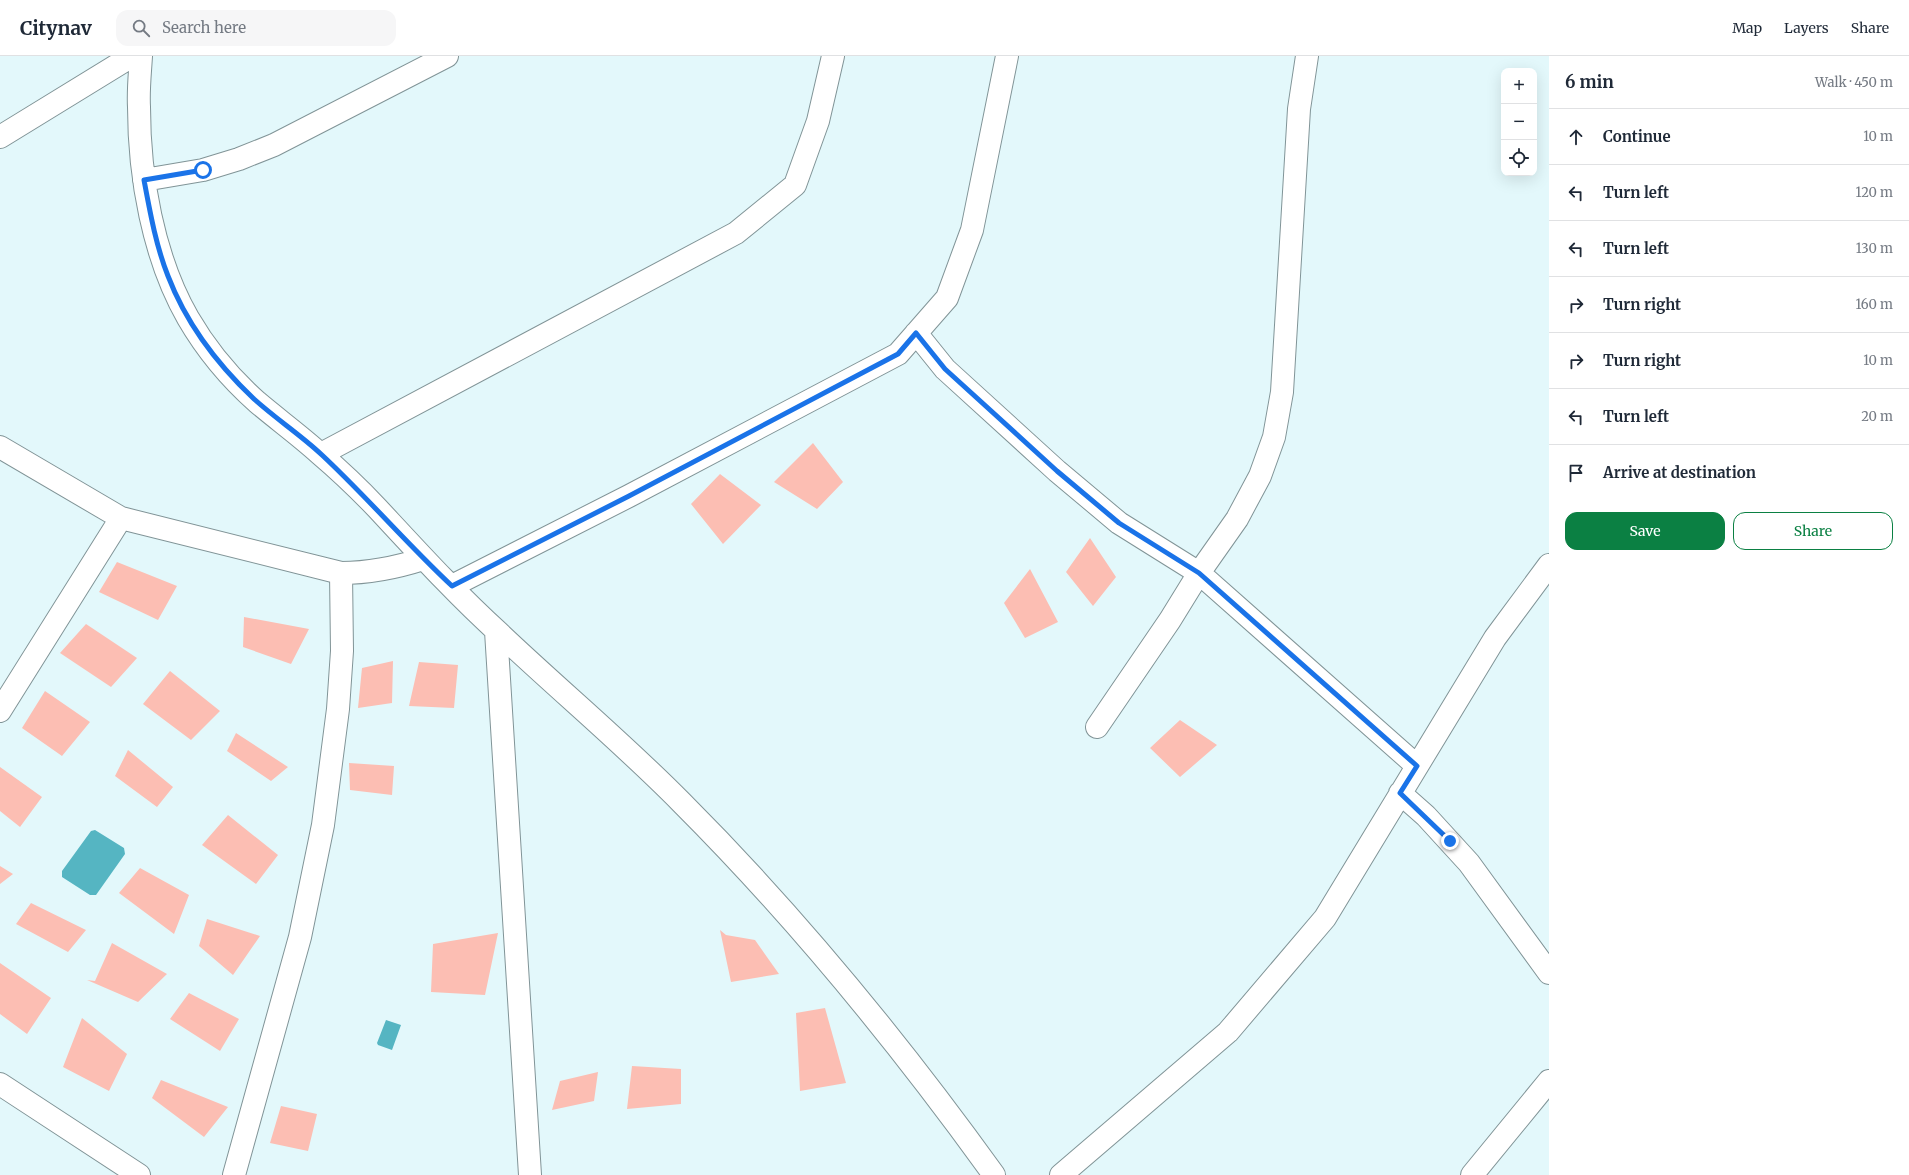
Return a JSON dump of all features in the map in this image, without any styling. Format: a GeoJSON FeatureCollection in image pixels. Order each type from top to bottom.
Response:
{"type":"FeatureCollection","features":[{"type":"Feature","properties":{"kind":"street"},"geometry":{"type":"LineString","coordinates":[[0,137],[132,56]]}},
{"type":"Feature","properties":{"kind":"street"},"geometry":{"type":"LineString","coordinates":[[141,56],[139,107],[144,180],[154,228],[168,276],[188,318],[217,360],[254,399],[321,454],[374,506],[422,559],[452,586],[496,631],[679,799],[761,884],[829,961],[942,1103],[994,1175]]}},
{"type":"Feature","properties":{"kind":"street"},"geometry":{"type":"LineString","coordinates":[[144,180],[203,170],[239,159],[267,148],[447,56]]}},
{"type":"Feature","properties":{"kind":"street"},"geometry":{"type":"LineString","coordinates":[[321,454],[736,233],[795,185],[818,121],[833,56]]}},
{"type":"Feature","properties":{"kind":"street"},"geometry":{"type":"LineString","coordinates":[[452,586],[629,496],[898,354],[947,298],[972,230],[1007,56]]}},
{"type":"Feature","properties":{"kind":"street"},"geometry":{"type":"LineString","coordinates":[[1097,727],[1170,620],[1199,573],[1237,519],[1260,476],[1274,436],[1282,392],[1299,109],[1307,56]]}},
{"type":"Feature","properties":{"kind":"street"},"geometry":{"type":"LineString","coordinates":[[916,333],[945,369],[1057,471],[1119,523],[1199,573],[1417,766]]}},
{"type":"Feature","properties":{"kind":"street"},"geometry":{"type":"LineString","coordinates":[[0,447],[121,518],[341,573],[368,573],[395,568],[422,559]]}},
{"type":"Feature","properties":{"kind":"street"},"geometry":{"type":"LineString","coordinates":[[0,711],[121,518]]}},
{"type":"Feature","properties":{"kind":"street"},"geometry":{"type":"LineString","coordinates":[[1061,1175],[1228,1032],[1325,918],[1495,638],[1549,565]]}},
{"type":"Feature","properties":{"kind":"street"},"geometry":{"type":"LineString","coordinates":[[234,1175],[300,937],[323,825],[338,709],[342,651],[341,573]]}},
{"type":"Feature","properties":{"kind":"street"},"geometry":{"type":"LineString","coordinates":[[496,631],[530,1175]]}},
{"type":"Feature","properties":{"kind":"street"},"geometry":{"type":"LineString","coordinates":[[1400,793],[1426,816],[1469,863],[1549,973]]}},
{"type":"Feature","properties":{"kind":"street"},"geometry":{"type":"LineString","coordinates":[[1472,1175],[1549,1081]]}},
{"type":"Feature","properties":{"kind":"street"},"geometry":{"type":"LineString","coordinates":[[0,1084],[139,1175]]}},
{"type":"Feature","properties":{"kind":"water"},"geometry":{"type":"Polygon","coordinates":[[[95,830],[124,848],[125,854],[96,895],[90,895],[62,877],[62,871],[91,831],[95,830]]]}},
{"type":"Feature","properties":{"kind":"water"},"geometry":{"type":"Polygon","coordinates":[[[386,1020],[401,1025],[392,1050],[378,1045],[377,1043],[386,1020]]]}},
{"type":"Feature","properties":{"kind":"building"},"geometry":{"type":"Polygon","coordinates":[[[813,443],[843,482],[817,509],[774,482],[813,443]]]}},
{"type":"Feature","properties":{"kind":"building"},"geometry":{"type":"Polygon","coordinates":[[[720,474],[761,505],[723,544],[691,504],[720,474]]]}},
{"type":"Feature","properties":{"kind":"building"},"geometry":{"type":"Polygon","coordinates":[[[1090,538],[1116,577],[1093,606],[1066,572],[1090,538]]]}},
{"type":"Feature","properties":{"kind":"building"},"geometry":{"type":"Polygon","coordinates":[[[117,562],[177,586],[158,620],[99,592],[117,562]]]}},
{"type":"Feature","properties":{"kind":"building"},"geometry":{"type":"Polygon","coordinates":[[[1030,569],[1058,622],[1025,638],[1004,603],[1030,569]]]}},
{"type":"Feature","properties":{"kind":"building"},"geometry":{"type":"Polygon","coordinates":[[[244,617],[309,629],[291,664],[243,647],[244,617]]]}},
{"type":"Feature","properties":{"kind":"building"},"geometry":{"type":"Polygon","coordinates":[[[86,624],[137,658],[111,687],[60,653],[86,624]]]}},
{"type":"Feature","properties":{"kind":"building"},"geometry":{"type":"Polygon","coordinates":[[[393,661],[392,703],[358,708],[362,668],[393,661]]]}},
{"type":"Feature","properties":{"kind":"building"},"geometry":{"type":"Polygon","coordinates":[[[419,662],[458,665],[454,708],[409,706],[419,662]]]}},
{"type":"Feature","properties":{"kind":"building"},"geometry":{"type":"Polygon","coordinates":[[[170,671],[220,711],[191,740],[143,704],[170,671]]]}},
{"type":"Feature","properties":{"kind":"building"},"geometry":{"type":"Polygon","coordinates":[[[45,691],[90,722],[62,756],[22,728],[45,691]]]}},
{"type":"Feature","properties":{"kind":"building"},"geometry":{"type":"Polygon","coordinates":[[[1180,720],[1217,745],[1180,777],[1150,748],[1180,720]]]}},
{"type":"Feature","properties":{"kind":"building"},"geometry":{"type":"Polygon","coordinates":[[[236,733],[288,767],[271,781],[227,751],[236,733]]]}},
{"type":"Feature","properties":{"kind":"building"},"geometry":{"type":"Polygon","coordinates":[[[128,750],[173,787],[157,807],[115,776],[128,750]]]}},
{"type":"Feature","properties":{"kind":"building"},"geometry":{"type":"Polygon","coordinates":[[[349,763],[394,766],[392,795],[350,790],[349,763]]]}},
{"type":"Feature","properties":{"kind":"building"},"geometry":{"type":"Polygon","coordinates":[[[0,767],[42,797],[20,827],[0,811],[0,767]]]}},
{"type":"Feature","properties":{"kind":"building"},"geometry":{"type":"Polygon","coordinates":[[[228,815],[278,855],[256,884],[202,845],[228,815]]]}},
{"type":"Feature","properties":{"kind":"building"},"geometry":{"type":"Polygon","coordinates":[[[0,866],[13,874],[0,884],[0,866]]]}},
{"type":"Feature","properties":{"kind":"building"},"geometry":{"type":"Polygon","coordinates":[[[140,868],[189,895],[174,934],[119,893],[140,868]]]}},
{"type":"Feature","properties":{"kind":"building"},"geometry":{"type":"Polygon","coordinates":[[[31,903],[86,930],[68,952],[16,924],[31,903]]]}},
{"type":"Feature","properties":{"kind":"building"},"geometry":{"type":"Polygon","coordinates":[[[207,919],[260,936],[233,975],[199,946],[207,919]]]}},
{"type":"Feature","properties":{"kind":"building"},"geometry":{"type":"Polygon","coordinates":[[[720,930],[726,935],[755,940],[779,974],[731,982],[720,930]]]}},
{"type":"Feature","properties":{"kind":"building"},"geometry":{"type":"Polygon","coordinates":[[[498,933],[485,995],[431,992],[433,944],[498,933]]]}},
{"type":"Feature","properties":{"kind":"building"},"geometry":{"type":"Polygon","coordinates":[[[112,943],[167,974],[138,1002],[87,980],[95,981],[112,943]]]}},
{"type":"Feature","properties":{"kind":"building"},"geometry":{"type":"Polygon","coordinates":[[[0,963],[51,998],[27,1034],[0,1014],[0,963]]]}},
{"type":"Feature","properties":{"kind":"building"},"geometry":{"type":"Polygon","coordinates":[[[189,993],[239,1019],[220,1051],[170,1019],[189,993]]]}},
{"type":"Feature","properties":{"kind":"building"},"geometry":{"type":"Polygon","coordinates":[[[825,1008],[846,1083],[800,1091],[796,1013],[825,1008]]]}},
{"type":"Feature","properties":{"kind":"building"},"geometry":{"type":"Polygon","coordinates":[[[82,1018],[127,1054],[109,1091],[63,1067],[82,1018]]]}},
{"type":"Feature","properties":{"kind":"building"},"geometry":{"type":"Polygon","coordinates":[[[632,1066],[681,1069],[681,1104],[627,1109],[632,1066]]]}},
{"type":"Feature","properties":{"kind":"building"},"geometry":{"type":"Polygon","coordinates":[[[598,1072],[594,1101],[552,1110],[560,1081],[598,1072]]]}},
{"type":"Feature","properties":{"kind":"building"},"geometry":{"type":"Polygon","coordinates":[[[161,1080],[228,1107],[204,1137],[152,1098],[161,1080]]]}},
{"type":"Feature","properties":{"kind":"building"},"geometry":{"type":"Polygon","coordinates":[[[281,1106],[317,1114],[308,1151],[270,1143],[281,1106]]]}},
{"type":"Feature","properties":{"kind":"route"},"geometry":{"type":"LineString","coordinates":[[203,170],[144,180],[154,228],[168,276],[188,318],[217,360],[254,399],[321,454],[374,506],[422,559],[452,586],[629,496],[898,354],[916,333],[945,369],[1057,471],[1119,523],[1199,573],[1417,766],[1400,793],[1426,816],[1450,841]]}}]}
